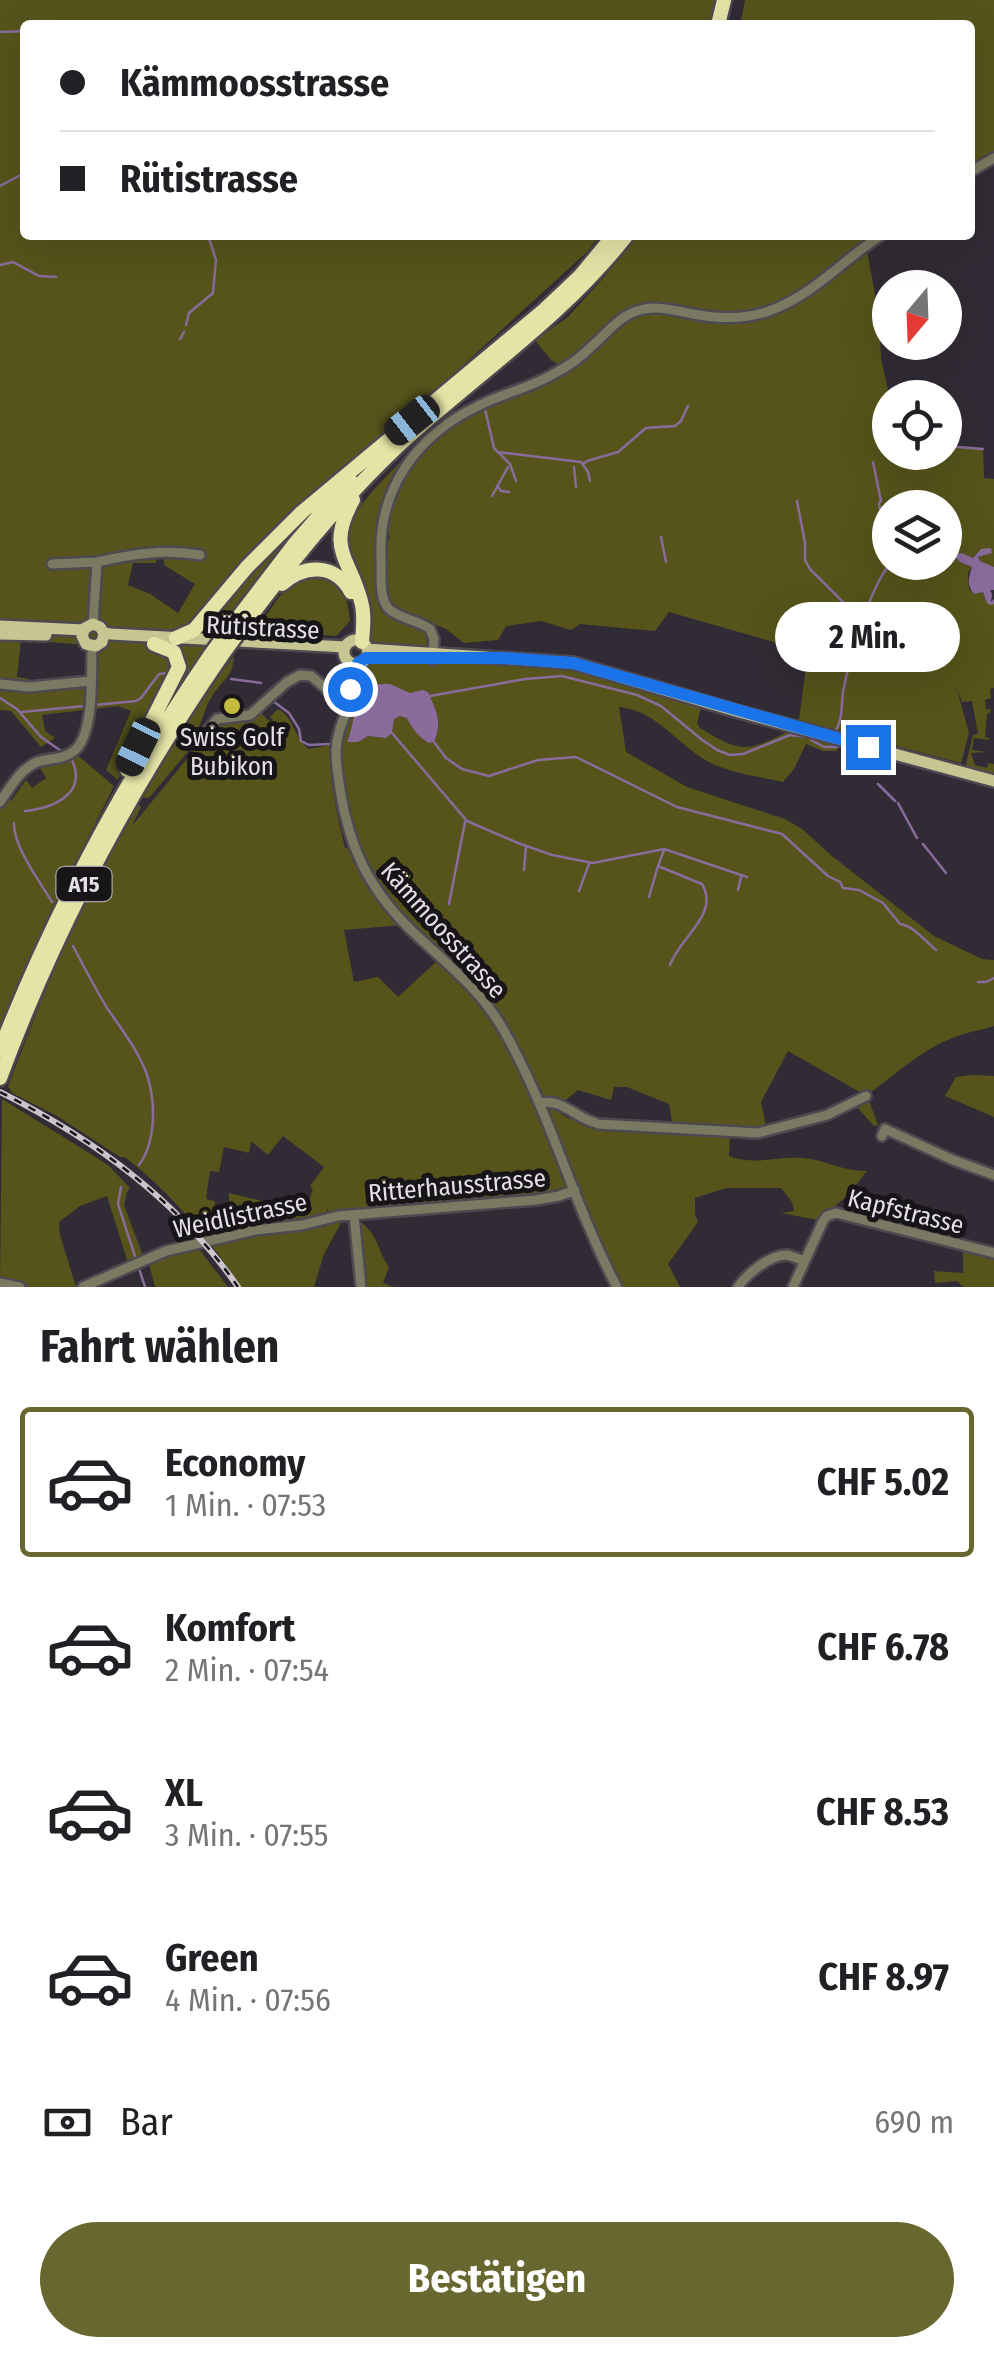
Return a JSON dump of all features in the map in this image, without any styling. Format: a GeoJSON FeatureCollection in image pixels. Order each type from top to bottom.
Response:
{"type":"FeatureCollection","features":[{"type":"Feature","properties":{"kind":"highway","name":"A15"},"geometry":{"type":"LineString","coordinates":[[0,1050],[81,870],[135,772],[280,563],[378,452],[544,310],[610,240]]}},
{"type":"Feature","properties":{"kind":"highway","name":"A15"},"geometry":{"type":"LineString","coordinates":[[232,632],[252,614],[304,547],[364,480],[418,429],[564,306],[622,240]]}},
{"type":"Feature","properties":{"kind":"highway"},"geometry":{"type":"LineString","coordinates":[[180,641],[302,512],[439,398]]}},
{"type":"Feature","properties":{"kind":"highway"},"geometry":{"type":"LineString","coordinates":[[356,652],[361,600],[342,554],[340,536],[346,512],[364,480]]}},
{"type":"Feature","properties":{"kind":"highway"},"geometry":{"type":"LineString","coordinates":[[252,614],[297,573],[312,568],[330,571],[344,581],[353,596],[356,652]]}},
{"type":"Feature","properties":{"kind":"highway"},"geometry":{"type":"LineString","coordinates":[[81,870],[178,670],[174,652],[154,644]]}},
{"type":"Feature","properties":{"kind":"highway","name":"A15"},"geometry":{"type":"LineString","coordinates":[[0,1078],[39,981],[93,867],[217,654]]}},
{"type":"Feature","properties":{"kind":"main road"},"geometry":{"type":"LineString","coordinates":[[0,626],[154,644],[180,641]]}},
{"type":"Feature","properties":{"kind":"main road"},"geometry":{"type":"LineString","coordinates":[[0,634],[180,641]]}},
{"type":"Feature","properties":{"kind":"main road","name":"Rütistrasse"},"geometry":{"type":"LineString","coordinates":[[180,641],[573,663],[994,781]]}},
{"type":"Feature","properties":{"kind":"street"},"geometry":{"type":"LineString","coordinates":[[434,656],[434,636],[428,627],[394,612],[386,604],[381,554],[382,523],[390,495],[404,470],[431,438],[473,408],[531,386],[567,366],[634,312],[656,308],[732,318],[767,312],[806,294],[874,240]]}},
{"type":"Feature","properties":{"kind":"street"},"geometry":{"type":"LineString","coordinates":[[52,564],[97,562],[164,551],[200,555]]}},
{"type":"Feature","properties":{"kind":"street"},"geometry":{"type":"LineString","coordinates":[[2,797],[30,765],[66,755],[85,736],[97,562]]}},
{"type":"Feature","properties":{"kind":"street","name":"Kämmoosstrasse"},"geometry":{"type":"LineString","coordinates":[[356,652],[336,759],[346,822],[358,860],[403,922],[464,977],[504,1032],[540,1103],[617,1287]]}},
{"type":"Feature","properties":{"kind":"street"},"geometry":{"type":"LineString","coordinates":[[200,740],[217,719],[250,714],[300,675],[311,676],[330,691],[350,698]]}},
{"type":"Feature","properties":{"kind":"street"},"geometry":{"type":"LineString","coordinates":[[0,684],[29,687],[90,681]]}},
{"type":"Feature","properties":{"kind":"street"},"geometry":{"type":"LineString","coordinates":[[540,1103],[555,1102],[597,1124],[728,1133],[763,1132],[827,1115],[866,1096]]}},
{"type":"Feature","properties":{"kind":"street"},"geometry":{"type":"LineString","coordinates":[[883,1133],[994,1174]]}},
{"type":"Feature","properties":{"kind":"street","name":"Ritterhausstrasse"},"geometry":{"type":"LineString","coordinates":[[361,1287],[354,1214],[536,1200],[575,1190]]}},
{"type":"Feature","properties":{"kind":"street","name":"Kapfstrasse"},"geometry":{"type":"LineString","coordinates":[[793,1287],[822,1221],[836,1213],[994,1253]]}},
{"type":"Feature","properties":{"kind":"street","name":"Weidlistrasse"},"geometry":{"type":"LineString","coordinates":[[83,1287],[174,1248],[354,1214]]}},
{"type":"Feature","properties":{"kind":"street"},"geometry":{"type":"LineString","coordinates":[[738,1287],[751,1271],[780,1256],[805,1261]]}},
{"type":"Feature","properties":{"kind":"street"},"geometry":{"type":"LineString","coordinates":[[0,1283],[20,1287]]}},
{"type":"Feature","properties":{"kind":"shaded area"},"geometry":{"type":"Polygon","coordinates":[[[0,0],[716,0],[711,20],[20,20],[20,240],[596,240],[392,430],[319,505],[146,742],[138,739],[118,780],[106,770],[131,711],[118,706],[42,715],[45,731],[55,738],[41,747],[11,711],[0,710],[0,0]],[[164,551],[157,552],[156,563],[133,563],[128,585],[178,613],[195,584],[164,565],[164,551]],[[21,640],[17,677],[29,679],[29,686],[90,681],[89,645],[21,640]]]}},
{"type":"Feature","properties":{"kind":"shaded area"},"geometry":{"type":"Polygon","coordinates":[[[745,0],[994,0],[994,154],[975,167],[975,20],[741,20],[745,0]]]}},
{"type":"Feature","properties":{"kind":"shaded area"},"geometry":{"type":"Polygon","coordinates":[[[633,240],[869,240],[817,280],[768,306],[727,313],[653,303],[631,309],[559,365],[535,340],[568,317],[633,240]]]}},
{"type":"Feature","properties":{"kind":"shaded area"},"geometry":{"type":"Polygon","coordinates":[[[866,245],[872,278],[872,360],[881,360],[886,380],[872,380],[872,470],[962,470],[962,447],[983,449],[984,478],[994,479],[994,567],[978,557],[992,553],[979,551],[973,558],[962,553],[962,490],[872,490],[872,580],[962,580],[962,563],[972,567],[968,573],[969,589],[974,594],[983,592],[988,604],[994,604],[994,688],[990,689],[991,698],[985,700],[986,709],[991,712],[987,714],[985,737],[989,738],[974,738],[972,750],[987,752],[971,753],[975,765],[987,768],[988,763],[994,764],[994,778],[969,770],[966,764],[973,735],[978,734],[972,701],[962,702],[956,686],[969,733],[961,763],[799,720],[808,652],[669,612],[655,631],[580,624],[571,630],[541,621],[506,626],[498,640],[464,643],[446,629],[390,604],[384,550],[390,536],[384,531],[388,509],[411,460],[465,413],[551,376],[621,319],[641,310],[724,318],[776,308],[866,245]]]}},
{"type":"Feature","properties":{"kind":"shaded area"},"geometry":{"type":"Polygon","coordinates":[[[401,461],[385,497],[379,523],[380,600],[425,630],[424,648],[369,645],[365,639],[365,602],[369,600],[347,548],[356,512],[401,461]]]}},
{"type":"Feature","properties":{"kind":"shaded area"},"geometry":{"type":"Polygon","coordinates":[[[991,548],[992,553],[978,557],[994,567],[991,605],[983,592],[971,591],[972,567],[962,563],[962,553],[973,558],[981,549],[991,548]]]}},
{"type":"Feature","properties":{"kind":"shaded area"},"geometry":{"type":"Polygon","coordinates":[[[315,574],[337,584],[345,597],[350,621],[336,636],[255,631],[298,578],[315,574]]]}},
{"type":"Feature","properties":{"kind":"shaded area"},"geometry":{"type":"Polygon","coordinates":[[[234,656],[229,675],[207,707],[194,737],[196,742],[149,798],[139,797],[187,718],[234,656]]]}},
{"type":"Feature","properties":{"kind":"shaded area"},"geometry":{"type":"Polygon","coordinates":[[[502,661],[572,666],[729,712],[731,716],[701,707],[697,723],[736,746],[754,746],[791,730],[838,743],[837,751],[823,751],[806,744],[783,782],[713,764],[657,722],[619,707],[626,752],[687,787],[785,819],[934,936],[982,959],[994,960],[994,1026],[931,1048],[867,1095],[878,1125],[874,1126],[856,1106],[794,1127],[762,1133],[730,1136],[729,1156],[738,1159],[803,1158],[867,1171],[823,1221],[781,1213],[794,1211],[781,1188],[726,1188],[695,1198],[698,1222],[668,1264],[680,1287],[611,1287],[567,1193],[536,1200],[331,1217],[327,1208],[327,1221],[343,1219],[324,1254],[314,1287],[241,1287],[188,1217],[142,1171],[57,1116],[12,1093],[8,1086],[53,970],[44,978],[136,802],[141,807],[132,826],[218,721],[238,719],[245,723],[261,713],[270,722],[278,709],[309,749],[330,745],[332,784],[345,848],[353,846],[370,879],[401,919],[481,996],[531,1084],[534,1083],[488,1000],[463,972],[394,907],[372,876],[356,843],[345,807],[339,747],[360,672],[367,662],[502,661]],[[379,684],[360,700],[347,742],[358,742],[368,736],[386,738],[392,733],[394,719],[400,716],[407,718],[426,741],[434,742],[438,722],[428,692],[410,693],[379,684]],[[401,925],[344,930],[354,982],[378,977],[398,997],[438,960],[401,925]],[[788,1051],[761,1102],[767,1131],[834,1113],[865,1095],[788,1051]],[[614,1087],[611,1100],[578,1090],[555,1110],[569,1119],[574,1114],[598,1124],[673,1129],[669,1104],[627,1087],[614,1087]],[[283,1136],[268,1155],[251,1141],[249,1153],[224,1147],[219,1172],[210,1171],[206,1199],[215,1201],[215,1212],[247,1215],[248,1208],[229,1204],[229,1193],[305,1211],[313,1189],[310,1186],[324,1167],[283,1136]]]}},
{"type":"Feature","properties":{"kind":"shaded area"},"geometry":{"type":"Polygon","coordinates":[[[390,684],[410,693],[428,692],[438,722],[434,742],[422,738],[407,718],[400,716],[394,719],[392,733],[386,738],[368,736],[358,742],[347,742],[361,696],[373,685],[390,684]]]}},
{"type":"Feature","properties":{"kind":"shaded area"},"geometry":{"type":"Polygon","coordinates":[[[76,754],[114,786],[51,911],[0,1034],[0,802],[4,796],[11,801],[26,780],[32,788],[46,778],[38,765],[66,761],[76,754]]]}},
{"type":"Feature","properties":{"kind":"shaded area"},"geometry":{"type":"Polygon","coordinates":[[[994,1076],[994,1117],[945,1096],[956,1077],[994,1076]]]}},
{"type":"Feature","properties":{"kind":"shaded area"},"geometry":{"type":"Polygon","coordinates":[[[2,1099],[109,1166],[130,1188],[124,1205],[143,1256],[128,1263],[107,1196],[80,1206],[59,1222],[76,1287],[0,1287],[2,1099]]]}},
{"type":"Feature","properties":{"kind":"shaded area"},"geometry":{"type":"Polygon","coordinates":[[[361,1222],[375,1238],[389,1267],[383,1283],[394,1287],[364,1287],[361,1222]]]}},
{"type":"Feature","properties":{"kind":"shaded area"},"geometry":{"type":"Polygon","coordinates":[[[195,1244],[228,1287],[155,1287],[148,1260],[195,1244]]]}},
{"type":"Feature","properties":{"kind":"shaded area"},"geometry":{"type":"Polygon","coordinates":[[[963,1251],[994,1257],[994,1287],[963,1287],[957,1281],[935,1283],[934,1271],[963,1273],[963,1251]]]}},
{"type":"Feature","properties":{"kind":"waterway"},"geometry":{"type":"LineString","coordinates":[[0,32],[20,31]]}},
{"type":"Feature","properties":{"kind":"waterway"},"geometry":{"type":"LineString","coordinates":[[0,186],[20,176]]}},
{"type":"Feature","properties":{"kind":"waterway"},"geometry":{"type":"LineString","coordinates":[[186,325],[189,313],[213,293],[216,260],[210,240]]}},
{"type":"Feature","properties":{"kind":"waterway"},"geometry":{"type":"LineString","coordinates":[[0,265],[13,262],[39,276],[56,277]]}},
{"type":"Feature","properties":{"kind":"waterway"},"geometry":{"type":"LineString","coordinates":[[180,339],[184,332]]}},
{"type":"Feature","properties":{"kind":"waterway"},"geometry":{"type":"LineString","coordinates":[[583,464],[618,452],[646,428],[675,426],[688,406]]}},
{"type":"Feature","properties":{"kind":"waterway"},"geometry":{"type":"LineString","coordinates":[[485,409],[494,448],[510,464],[516,481]]}},
{"type":"Feature","properties":{"kind":"waterway"},"geometry":{"type":"LineString","coordinates":[[962,447],[983,449]]}},
{"type":"Feature","properties":{"kind":"waterway"},"geometry":{"type":"LineString","coordinates":[[497,452],[581,462],[590,481]]}},
{"type":"Feature","properties":{"kind":"waterway"},"geometry":{"type":"LineString","coordinates":[[492,496],[508,467]]}},
{"type":"Feature","properties":{"kind":"waterway"},"geometry":{"type":"LineString","coordinates":[[574,467],[576,487]]}},
{"type":"Feature","properties":{"kind":"waterway"},"geometry":{"type":"LineString","coordinates":[[875,470],[879,490]]}},
{"type":"Feature","properties":{"kind":"waterway"},"geometry":{"type":"LineString","coordinates":[[498,487],[509,492]]}},
{"type":"Feature","properties":{"kind":"waterway"},"geometry":{"type":"LineString","coordinates":[[797,501],[805,560],[852,611],[857,634]]}},
{"type":"Feature","properties":{"kind":"waterway"},"geometry":{"type":"LineString","coordinates":[[661,537],[666,562]]}},
{"type":"Feature","properties":{"kind":"waterway"},"geometry":{"type":"LineString","coordinates":[[836,730],[862,622],[880,580]]}},
{"type":"Feature","properties":{"kind":"waterway"},"geometry":{"type":"LineString","coordinates":[[22,712],[136,701],[159,674],[167,673]]}},
{"type":"Feature","properties":{"kind":"waterway"},"geometry":{"type":"LineString","coordinates":[[430,696],[562,676],[637,695],[661,706],[701,739],[730,755],[743,754],[790,735],[817,738]]}},
{"type":"Feature","properties":{"kind":"waterway"},"geometry":{"type":"LineString","coordinates":[[231,679],[261,683]]}},
{"type":"Feature","properties":{"kind":"waterway"},"geometry":{"type":"LineString","coordinates":[[0,698],[64,753]]}},
{"type":"Feature","properties":{"kind":"waterway"},"geometry":{"type":"LineString","coordinates":[[273,701],[289,713],[301,741],[309,745],[329,744]]}},
{"type":"Feature","properties":{"kind":"waterway"},"geometry":{"type":"LineString","coordinates":[[392,733],[467,821],[518,843],[593,863],[664,849],[747,877]]}},
{"type":"Feature","properties":{"kind":"waterway"},"geometry":{"type":"LineString","coordinates":[[811,740],[824,747],[838,747]]}},
{"type":"Feature","properties":{"kind":"waterway"},"geometry":{"type":"LineString","coordinates":[[434,742],[446,758],[462,769],[489,776],[538,760],[576,757],[677,807],[782,834],[843,888],[859,890],[883,903],[900,924],[915,931],[936,950]]}},
{"type":"Feature","properties":{"kind":"waterway"},"geometry":{"type":"LineString","coordinates":[[25,811],[66,796],[75,781],[71,758]]}},
{"type":"Feature","properties":{"kind":"waterway"},"geometry":{"type":"LineString","coordinates":[[878,784],[895,801]]}},
{"type":"Feature","properties":{"kind":"waterway"},"geometry":{"type":"LineString","coordinates":[[898,803],[917,838]]}},
{"type":"Feature","properties":{"kind":"waterway"},"geometry":{"type":"LineString","coordinates":[[449,904],[465,822]]}},
{"type":"Feature","properties":{"kind":"waterway"},"geometry":{"type":"LineString","coordinates":[[14,823],[22,853],[52,902]]}},
{"type":"Feature","properties":{"kind":"waterway"},"geometry":{"type":"LineString","coordinates":[[923,844],[946,873]]}},
{"type":"Feature","properties":{"kind":"waterway"},"geometry":{"type":"LineString","coordinates":[[524,870],[526,846]]}},
{"type":"Feature","properties":{"kind":"waterway"},"geometry":{"type":"LineString","coordinates":[[664,850],[658,866],[702,884],[706,895],[702,915],[670,965]]}},
{"type":"Feature","properties":{"kind":"waterway"},"geometry":{"type":"LineString","coordinates":[[579,891],[589,864]]}},
{"type":"Feature","properties":{"kind":"waterway"},"geometry":{"type":"LineString","coordinates":[[649,897],[658,866]]}},
{"type":"Feature","properties":{"kind":"waterway"},"geometry":{"type":"LineString","coordinates":[[738,890],[741,877]]}},
{"type":"Feature","properties":{"kind":"waterway"},"geometry":{"type":"LineString","coordinates":[[73,946],[147,1075],[153,1122],[149,1145],[139,1165]]}},
{"type":"Feature","properties":{"kind":"waterway"},"geometry":{"type":"LineString","coordinates":[[978,982],[994,978]]}},
{"type":"Feature","properties":{"kind":"waterway"},"geometry":{"type":"LineString","coordinates":[[121,1187],[118,1204],[145,1287]]}},
{"type":"Feature","properties":{"kind":"railway"},"geometry":{"type":"LineString","coordinates":[[0,1092],[69,1130],[132,1175],[188,1226],[238,1287]]}},
{"type":"Feature","properties":{"kind":"place","name":"Swiss Golf Bubikon"},"geometry":{"type":"Point","coordinates":[232,706]}},
{"type":"Feature","properties":{"kind":"route"},"geometry":{"type":"LineString","coordinates":[[350,689],[350,698],[356,686],[358,663],[372,657],[561,661],[868,747]]}}]}
